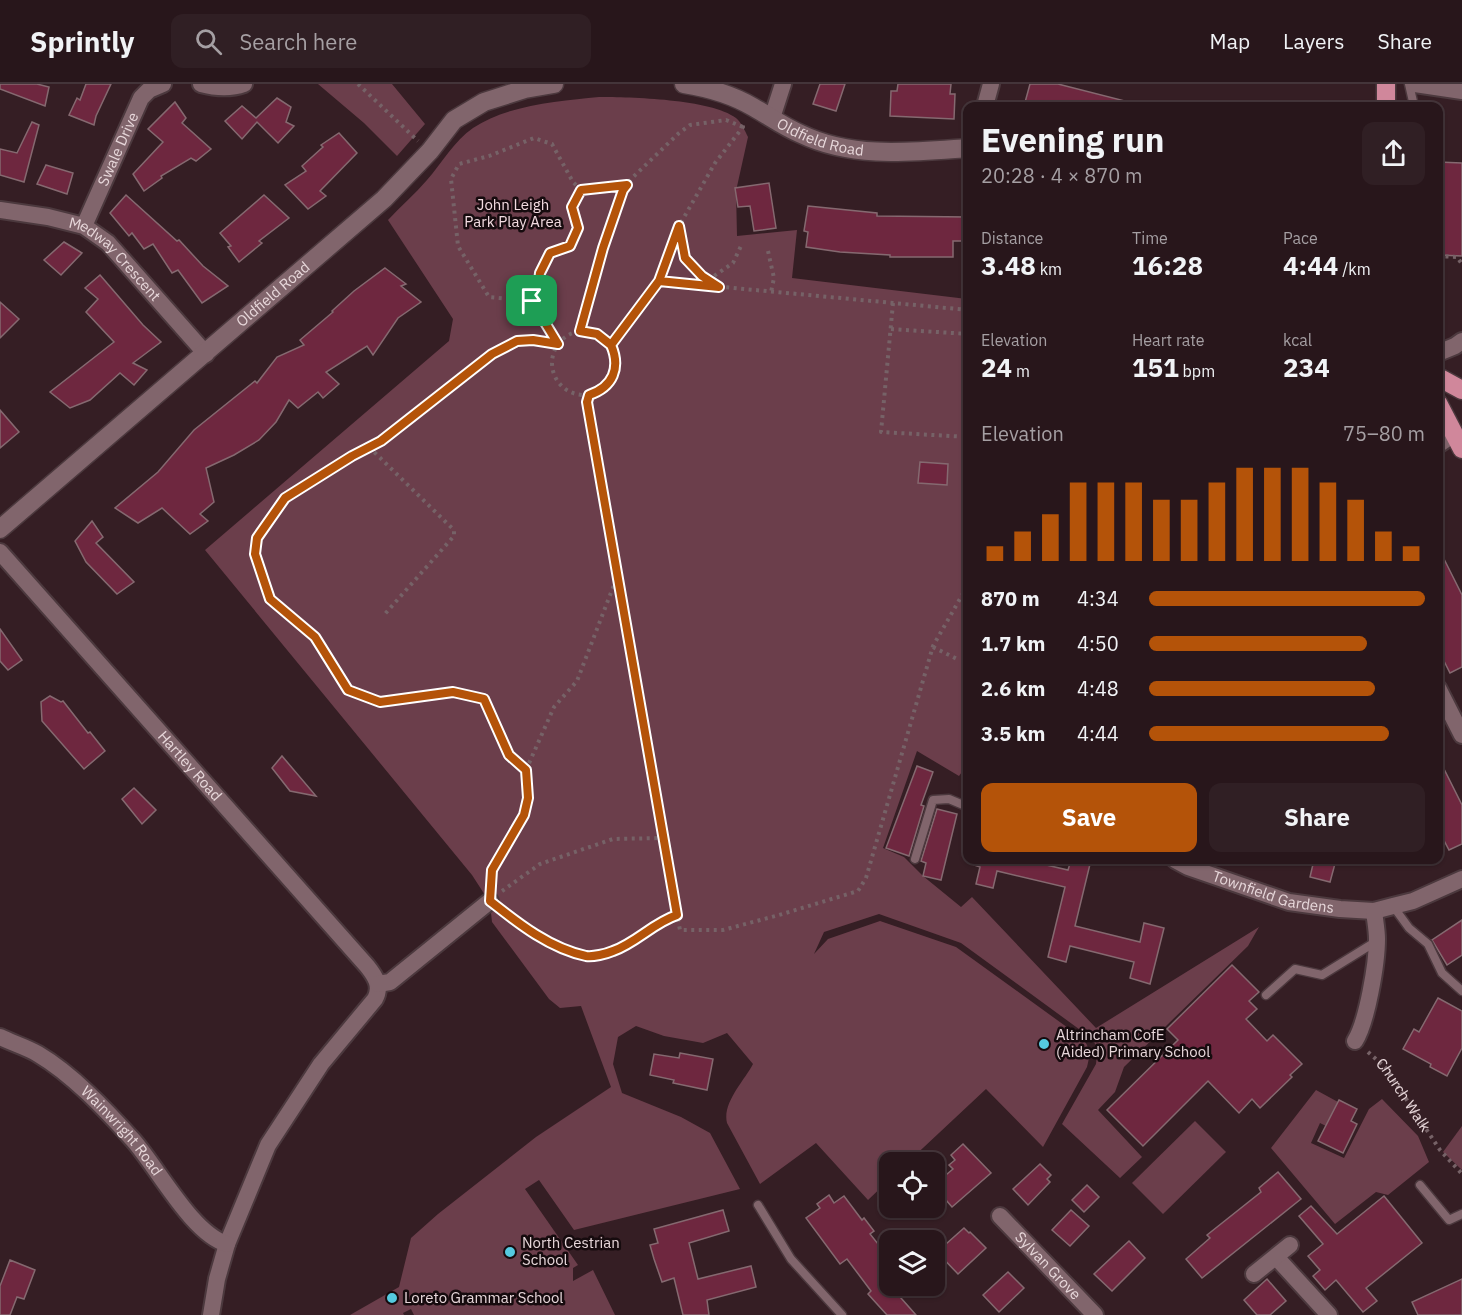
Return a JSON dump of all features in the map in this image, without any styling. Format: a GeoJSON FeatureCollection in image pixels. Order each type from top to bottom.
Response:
{"type":"FeatureCollection","features":[{"type":"Feature","properties":{"kind":"highway"},"geometry":{"type":"LineString","coordinates":[[1386,84],[1386,102]]}},
{"type":"Feature","properties":{"kind":"highway"},"geometry":{"type":"LineString","coordinates":[[1443,380],[1462,390]]}},
{"type":"Feature","properties":{"kind":"highway"},"geometry":{"type":"LineString","coordinates":[[1443,412],[1458,441]]}},
{"type":"Feature","properties":{"kind":"street"},"geometry":{"type":"LineString","coordinates":[[201,84],[232,88],[244,84]]}},
{"type":"Feature","properties":{"kind":"street","name":"Oldfield Road"},"geometry":{"type":"LineString","coordinates":[[0,529],[384,199],[430,152],[454,120],[484,102],[554,84]]}},
{"type":"Feature","properties":{"kind":"street","name":"Oldfield Road"},"geometry":{"type":"LineString","coordinates":[[684,84],[710,88],[731,96],[801,134],[853,151],[907,152],[963,148]]}},
{"type":"Feature","properties":{"kind":"street"},"geometry":{"type":"LineString","coordinates":[[772,118],[783,84]]}},
{"type":"Feature","properties":{"kind":"street"},"geometry":{"type":"LineString","coordinates":[[987,102],[991,84]]}},
{"type":"Feature","properties":{"kind":"street"},"geometry":{"type":"LineString","coordinates":[[1415,84],[1462,91]]}},
{"type":"Feature","properties":{"kind":"street","name":"Swale Drive"},"geometry":{"type":"LineString","coordinates":[[84,226],[134,111],[141,98],[153,86]]}},
{"type":"Feature","properties":{"kind":"street","name":"Medway Crescent"},"geometry":{"type":"LineString","coordinates":[[0,210],[48,217],[84,226],[108,243],[206,354]]}},
{"type":"Feature","properties":{"kind":"street"},"geometry":{"type":"LineString","coordinates":[[1443,351],[1462,341]]}},
{"type":"Feature","properties":{"kind":"street"},"geometry":{"type":"LineString","coordinates":[[1443,444],[1458,441]]}},
{"type":"Feature","properties":{"kind":"street","name":"Hartley Road"},"geometry":{"type":"LineString","coordinates":[[0,552],[367,966],[378,984]]}},
{"type":"Feature","properties":{"kind":"street"},"geometry":{"type":"LineString","coordinates":[[1443,698],[1462,735]]}},
{"type":"Feature","properties":{"kind":"street","name":"Townfield Gardens"},"geometry":{"type":"LineString","coordinates":[[1182,864],[1289,902],[1374,911],[1413,901],[1462,879]]}},
{"type":"Feature","properties":{"kind":"street"},"geometry":{"type":"LineString","coordinates":[[211,1315],[217,1279],[227,1244],[268,1145],[321,1064],[375,999],[379,992],[378,984],[390,982],[490,901]]}},
{"type":"Feature","properties":{"kind":"street"},"geometry":{"type":"LineString","coordinates":[[1354,1041],[1360,1034],[1370,992],[1377,941],[1374,911]]}},
{"type":"Feature","properties":{"kind":"street","name":"Wainwright Road"},"geometry":{"type":"LineString","coordinates":[[0,1037],[38,1054],[75,1082],[134,1141],[202,1228],[217,1241],[227,1244]]}},
{"type":"Feature","properties":{"kind":"street","name":"Sylvan Grove"},"geometry":{"type":"LineString","coordinates":[[1000,1216],[1095,1315]]}},
{"type":"Feature","properties":{"kind":"street"},"geometry":{"type":"LineString","coordinates":[[1254,1274],[1290,1245]]}},
{"type":"Feature","properties":{"kind":"street"},"geometry":{"type":"LineString","coordinates":[[1276,1257],[1329,1315]]}},
{"type":"Feature","properties":{"kind":"lane"},"geometry":{"type":"LineString","coordinates":[[1409,84],[1413,102]]}},
{"type":"Feature","properties":{"kind":"lane"},"geometry":{"type":"LineString","coordinates":[[915,859],[933,800],[949,799],[963,805]]}},
{"type":"Feature","properties":{"kind":"lane"},"geometry":{"type":"LineString","coordinates":[[1393,906],[1408,928],[1428,944],[1442,973],[1462,992]]}},
{"type":"Feature","properties":{"kind":"lane"},"geometry":{"type":"LineString","coordinates":[[1266,995],[1295,969],[1322,975],[1377,941]]}},
{"type":"Feature","properties":{"kind":"lane"},"geometry":{"type":"LineString","coordinates":[[1420,1185],[1449,1220],[1462,1214]]}},
{"type":"Feature","properties":{"kind":"lane"},"geometry":{"type":"LineString","coordinates":[[758,1205],[790,1259],[842,1315]]}},
{"type":"Feature","properties":{"kind":"path"},"geometry":{"type":"LineString","coordinates":[[358,84],[430,152]]}},
{"type":"Feature","properties":{"kind":"path"},"geometry":{"type":"LineString","coordinates":[[580,331],[603,248],[623,190],[679,133],[690,125],[726,120],[743,127]]}},
{"type":"Feature","properties":{"kind":"path"},"geometry":{"type":"LineString","coordinates":[[740,120],[743,127]]}},
{"type":"Feature","properties":{"kind":"path"},"geometry":{"type":"LineString","coordinates":[[611,345],[659,281],[679,226],[715,163],[743,127]]}},
{"type":"Feature","properties":{"kind":"path"},"geometry":{"type":"LineString","coordinates":[[532,301],[489,297],[458,246],[451,179],[459,164],[489,156],[534,138],[552,144],[573,182],[581,190]]}},
{"type":"Feature","properties":{"kind":"path"},"geometry":{"type":"LineString","coordinates":[[581,190],[627,185]]}},
{"type":"Feature","properties":{"kind":"path"},"geometry":{"type":"LineString","coordinates":[[532,301],[537,296],[540,273],[550,253],[570,246],[578,228],[572,207],[581,190]]}},
{"type":"Feature","properties":{"kind":"path"},"geometry":{"type":"LineString","coordinates":[[679,226],[685,258],[708,280],[719,287]]}},
{"type":"Feature","properties":{"kind":"path"},"geometry":{"type":"LineString","coordinates":[[708,280],[733,263],[741,246]]}},
{"type":"Feature","properties":{"kind":"path"},"geometry":{"type":"LineString","coordinates":[[768,251],[774,278],[771,292]]}},
{"type":"Feature","properties":{"kind":"path"},"geometry":{"type":"LineString","coordinates":[[1443,256],[1456,257],[1462,264]]}},
{"type":"Feature","properties":{"kind":"path"},"geometry":{"type":"LineString","coordinates":[[659,281],[963,310]]}},
{"type":"Feature","properties":{"kind":"path"},"geometry":{"type":"LineString","coordinates":[[532,301],[558,344]]}},
{"type":"Feature","properties":{"kind":"path"},"geometry":{"type":"LineString","coordinates":[[893,303],[881,432],[963,438]]}},
{"type":"Feature","properties":{"kind":"path"},"geometry":{"type":"LineString","coordinates":[[891,329],[963,334]]}},
{"type":"Feature","properties":{"kind":"path"},"geometry":{"type":"LineString","coordinates":[[580,331],[597,334],[611,345],[616,365],[614,376],[608,385],[599,392],[589,395],[578,395],[568,391],[554,375],[553,354],[558,344],[572,333],[580,331]]}},
{"type":"Feature","properties":{"kind":"path"},"geometry":{"type":"LineString","coordinates":[[526,770],[509,755],[484,699],[453,692],[380,702],[348,690],[315,637],[270,599],[255,554],[257,538],[285,498],[352,456],[381,441],[492,354],[517,341],[533,340],[558,344]]}},
{"type":"Feature","properties":{"kind":"path"},"geometry":{"type":"LineString","coordinates":[[589,395],[587,402],[680,930],[723,930],[858,891],[866,878],[933,646],[963,594]]}},
{"type":"Feature","properties":{"kind":"path"},"geometry":{"type":"LineString","coordinates":[[369,447],[454,530],[454,536],[384,615]]}},
{"type":"Feature","properties":{"kind":"path"},"geometry":{"type":"LineString","coordinates":[[490,901],[492,870],[524,815],[528,798],[526,770],[554,707],[577,681],[618,574]]}},
{"type":"Feature","properties":{"kind":"path"},"geometry":{"type":"LineString","coordinates":[[933,646],[957,659]]}},
{"type":"Feature","properties":{"kind":"path"},"geometry":{"type":"LineString","coordinates":[[490,901],[540,864],[613,839],[662,838]]}},
{"type":"Feature","properties":{"kind":"path"},"geometry":{"type":"LineString","coordinates":[[490,901],[529,932],[588,957],[614,951],[662,920],[677,915]]}},
{"type":"Feature","properties":{"kind":"path","name":"Church Walk"},"geometry":{"type":"LineString","coordinates":[[1354,1041],[1385,1067],[1440,1150],[1462,1174]]}},
{"type":"Feature","properties":{"kind":"green space"},"geometry":{"type":"Polygon","coordinates":[[[318,84],[392,84],[425,124],[397,156],[364,123],[318,84]]]}},
{"type":"Feature","properties":{"kind":"green space","name":"John Leigh Park Play Area"},"geometry":{"type":"Polygon","coordinates":[[[599,97],[670,100],[724,112],[736,118],[748,137],[736,191],[737,236],[797,230],[792,278],[963,299],[963,770],[959,776],[917,751],[883,848],[904,857],[961,907],[972,897],[1096,1028],[1259,927],[1248,946],[1124,1067],[1115,1092],[1098,1110],[1142,1157],[1120,1178],[1062,1124],[1096,1064],[1097,1054],[1094,1040],[961,943],[879,914],[824,932],[814,954],[828,939],[880,921],[956,947],[1085,1042],[1089,1052],[1087,1067],[1043,1147],[986,1089],[919,1152],[879,1152],[879,1190],[868,1200],[816,1143],[760,1184],[727,1123],[726,1115],[735,1092],[753,1064],[727,1033],[703,1043],[664,1036],[636,1026],[618,1037],[613,1064],[622,1093],[681,1117],[710,1133],[740,1189],[574,1230],[539,1180],[525,1189],[578,1265],[573,1268],[573,1281],[593,1270],[615,1315],[414,1315],[411,1309],[403,1313],[404,1315],[350,1315],[399,1287],[411,1238],[438,1214],[536,1137],[611,1087],[581,1006],[560,1008],[549,999],[492,922],[491,913],[494,909],[472,875],[205,550],[449,341],[453,319],[388,220],[422,185],[460,139],[473,128],[501,114],[534,105],[599,97]]]}},
{"type":"Feature","properties":{"kind":"green space"},"geometry":{"type":"Polygon","coordinates":[[[1316,1090],[1338,1102],[1326,1126],[1320,1123],[1311,1143],[1344,1158],[1369,1109],[1382,1099],[1418,1136],[1429,1162],[1388,1195],[1376,1192],[1335,1224],[1271,1148],[1316,1090]]]}},
{"type":"Feature","properties":{"kind":"green space"},"geometry":{"type":"Polygon","coordinates":[[[1195,1121],[1226,1152],[1163,1214],[1132,1183],[1195,1121]]]}},
{"type":"Feature","properties":{"kind":"green space"},"geometry":{"type":"Polygon","coordinates":[[[1462,1126],[1462,1170],[1443,1152],[1462,1126]]]}},
{"type":"Feature","properties":{"kind":"building"},"geometry":{"type":"Polygon","coordinates":[[[0,84],[37,84],[49,87],[45,106],[0,89],[0,84]]]}},
{"type":"Feature","properties":{"kind":"building"},"geometry":{"type":"Polygon","coordinates":[[[86,84],[111,84],[94,125],[69,115],[77,98],[80,100],[86,84]]]}},
{"type":"Feature","properties":{"kind":"building"},"geometry":{"type":"Polygon","coordinates":[[[820,84],[845,84],[836,111],[813,104],[820,84]]]}},
{"type":"Feature","properties":{"kind":"building"},"geometry":{"type":"Polygon","coordinates":[[[898,84],[951,84],[950,94],[955,94],[954,119],[890,116],[891,91],[897,91],[898,84]]]}},
{"type":"Feature","properties":{"kind":"building"},"geometry":{"type":"Polygon","coordinates":[[[1030,84],[1058,84],[1125,101],[1125,102],[1025,102],[1030,84]]]}},
{"type":"Feature","properties":{"kind":"building"},"geometry":{"type":"Polygon","coordinates":[[[277,98],[291,107],[286,122],[294,126],[278,143],[257,122],[242,139],[225,121],[242,106],[256,118],[277,98]]]}},
{"type":"Feature","properties":{"kind":"building"},"geometry":{"type":"Polygon","coordinates":[[[175,102],[186,118],[182,123],[211,149],[196,161],[191,158],[161,176],[162,178],[144,191],[133,174],[163,142],[148,129],[175,102]]]}},
{"type":"Feature","properties":{"kind":"building"},"geometry":{"type":"Polygon","coordinates":[[[32,122],[39,125],[24,182],[0,175],[0,149],[17,153],[32,122]]]}},
{"type":"Feature","properties":{"kind":"building"},"geometry":{"type":"Polygon","coordinates":[[[339,133],[357,153],[320,191],[326,196],[308,209],[285,185],[306,171],[302,166],[323,147],[321,145],[339,133]]]}},
{"type":"Feature","properties":{"kind":"building"},"geometry":{"type":"Polygon","coordinates":[[[1443,162],[1462,163],[1462,256],[1443,255],[1443,162]]]}},
{"type":"Feature","properties":{"kind":"building"},"geometry":{"type":"Polygon","coordinates":[[[46,165],[73,173],[67,194],[37,184],[46,165]]]}},
{"type":"Feature","properties":{"kind":"building"},"geometry":{"type":"Polygon","coordinates":[[[769,183],[776,228],[754,231],[750,206],[738,207],[735,188],[769,183]]]}},
{"type":"Feature","properties":{"kind":"building"},"geometry":{"type":"Polygon","coordinates":[[[126,195],[228,286],[202,303],[178,270],[172,273],[153,244],[144,249],[132,233],[129,236],[110,213],[126,195]]]}},
{"type":"Feature","properties":{"kind":"building"},"geometry":{"type":"Polygon","coordinates":[[[264,195],[289,218],[259,241],[262,243],[239,262],[228,247],[231,246],[220,233],[264,195]]]}},
{"type":"Feature","properties":{"kind":"building"},"geometry":{"type":"Polygon","coordinates":[[[808,206],[877,213],[877,216],[963,217],[963,241],[953,241],[953,257],[890,257],[890,255],[806,247],[808,232],[804,231],[808,206]]]}},
{"type":"Feature","properties":{"kind":"building"},"geometry":{"type":"Polygon","coordinates":[[[64,242],[82,253],[61,275],[44,260],[64,242]]]}},
{"type":"Feature","properties":{"kind":"building"},"geometry":{"type":"Polygon","coordinates":[[[385,268],[406,284],[401,286],[421,302],[398,318],[373,355],[367,346],[326,372],[339,384],[323,398],[318,392],[298,408],[289,400],[276,422],[259,440],[206,468],[214,502],[200,514],[208,521],[190,534],[162,508],[138,523],[115,508],[158,472],[194,430],[255,381],[257,383],[277,357],[304,345],[300,340],[354,291],[385,268]]]}},
{"type":"Feature","properties":{"kind":"building"},"geometry":{"type":"Polygon","coordinates":[[[100,275],[143,325],[161,342],[133,363],[147,370],[134,385],[120,373],[90,400],[70,408],[50,392],[114,342],[86,312],[98,299],[85,288],[100,275]]]}},
{"type":"Feature","properties":{"kind":"building"},"geometry":{"type":"Polygon","coordinates":[[[0,302],[19,319],[0,338],[0,302]]]}},
{"type":"Feature","properties":{"kind":"building"},"geometry":{"type":"Polygon","coordinates":[[[0,410],[19,432],[0,448],[0,410]]]}},
{"type":"Feature","properties":{"kind":"building"},"geometry":{"type":"Polygon","coordinates":[[[920,462],[948,464],[947,485],[918,483],[920,462]]]}},
{"type":"Feature","properties":{"kind":"building"},"geometry":{"type":"Polygon","coordinates":[[[92,521],[103,537],[96,543],[134,582],[117,594],[86,562],[75,541],[92,521]]]}},
{"type":"Feature","properties":{"kind":"building"},"geometry":{"type":"Polygon","coordinates":[[[1443,557],[1462,595],[1462,667],[1450,673],[1443,659],[1443,557]]]}},
{"type":"Feature","properties":{"kind":"building"},"geometry":{"type":"Polygon","coordinates":[[[0,629],[22,660],[8,670],[0,661],[0,629]]]}},
{"type":"Feature","properties":{"kind":"building"},"geometry":{"type":"Polygon","coordinates":[[[50,696],[63,701],[105,751],[84,769],[42,721],[41,702],[50,696]]]}},
{"type":"Feature","properties":{"kind":"building"},"geometry":{"type":"Polygon","coordinates":[[[282,756],[316,796],[290,791],[272,768],[282,756]]]}},
{"type":"Feature","properties":{"kind":"building"},"geometry":{"type":"Polygon","coordinates":[[[917,766],[933,772],[921,805],[924,806],[909,856],[886,848],[917,766]]]}},
{"type":"Feature","properties":{"kind":"building"},"geometry":{"type":"Polygon","coordinates":[[[1443,767],[1462,805],[1462,844],[1449,850],[1443,839],[1443,767]]]}},
{"type":"Feature","properties":{"kind":"building"},"geometry":{"type":"Polygon","coordinates":[[[134,788],[156,810],[142,824],[122,799],[134,788]]]}},
{"type":"Feature","properties":{"kind":"building"},"geometry":{"type":"Polygon","coordinates":[[[937,809],[957,814],[941,880],[923,876],[926,863],[921,861],[937,809]]]}},
{"type":"Feature","properties":{"kind":"building"},"geometry":{"type":"Polygon","coordinates":[[[1042,864],[1068,870],[1070,864],[1090,864],[1075,926],[1140,942],[1144,923],[1164,928],[1150,984],[1130,978],[1134,962],[1070,946],[1066,962],[1048,957],[1065,887],[997,871],[993,888],[976,884],[980,867],[974,865],[1042,864]]]}},
{"type":"Feature","properties":{"kind":"building"},"geometry":{"type":"Polygon","coordinates":[[[1313,864],[1335,864],[1330,882],[1310,877],[1313,864]]]}},
{"type":"Feature","properties":{"kind":"building"},"geometry":{"type":"Polygon","coordinates":[[[1462,920],[1462,955],[1447,965],[1432,940],[1462,920]]]}},
{"type":"Feature","properties":{"kind":"building"},"geometry":{"type":"Polygon","coordinates":[[[1232,965],[1259,992],[1249,1001],[1257,1009],[1246,1019],[1267,1041],[1273,1035],[1302,1064],[1260,1108],[1252,1099],[1239,1113],[1208,1081],[1143,1146],[1107,1110],[1178,1040],[1167,1029],[1232,965]]]}},
{"type":"Feature","properties":{"kind":"building"},"geometry":{"type":"Polygon","coordinates":[[[1438,998],[1462,1011],[1462,1048],[1447,1076],[1430,1067],[1431,1064],[1403,1049],[1414,1029],[1419,1032],[1438,998]]]}},
{"type":"Feature","properties":{"kind":"building"},"geometry":{"type":"Polygon","coordinates":[[[680,1053],[713,1059],[707,1090],[673,1083],[674,1080],[650,1075],[654,1054],[679,1058],[680,1053]]]}},
{"type":"Feature","properties":{"kind":"building"},"geometry":{"type":"Polygon","coordinates":[[[1339,1100],[1357,1109],[1351,1121],[1357,1124],[1343,1153],[1318,1141],[1339,1100]]]}},
{"type":"Feature","properties":{"kind":"building"},"geometry":{"type":"Polygon","coordinates":[[[963,1144],[991,1173],[952,1207],[945,1201],[945,1176],[953,1169],[949,1165],[955,1160],[951,1155],[963,1144]]]}},
{"type":"Feature","properties":{"kind":"building"},"geometry":{"type":"Polygon","coordinates":[[[1040,1164],[1051,1175],[1047,1179],[1050,1182],[1028,1205],[1013,1189],[1040,1164]]]}},
{"type":"Feature","properties":{"kind":"building"},"geometry":{"type":"Polygon","coordinates":[[[1278,1172],[1301,1199],[1202,1278],[1186,1259],[1210,1238],[1207,1235],[1261,1192],[1259,1188],[1278,1172]]]}},
{"type":"Feature","properties":{"kind":"building"},"geometry":{"type":"Polygon","coordinates":[[[1087,1185],[1099,1197],[1084,1212],[1072,1200],[1087,1185]]]}},
{"type":"Feature","properties":{"kind":"building"},"geometry":{"type":"Polygon","coordinates":[[[829,1195],[834,1203],[844,1196],[862,1220],[864,1218],[874,1231],[870,1234],[879,1245],[879,1296],[903,1296],[901,1298],[916,1315],[887,1315],[868,1294],[871,1291],[847,1259],[840,1264],[806,1218],[820,1208],[817,1204],[829,1195]]]}},
{"type":"Feature","properties":{"kind":"building"},"geometry":{"type":"Polygon","coordinates":[[[1384,1196],[1422,1243],[1366,1288],[1377,1301],[1363,1312],[1336,1280],[1325,1290],[1313,1276],[1320,1270],[1308,1256],[1323,1244],[1299,1216],[1311,1206],[1337,1234],[1384,1196]]]}},
{"type":"Feature","properties":{"kind":"building"},"geometry":{"type":"Polygon","coordinates":[[[723,1210],[729,1231],[689,1243],[698,1279],[751,1266],[756,1287],[707,1300],[709,1315],[683,1315],[674,1278],[662,1282],[654,1259],[650,1245],[658,1243],[654,1229],[723,1210]]]}},
{"type":"Feature","properties":{"kind":"building"},"geometry":{"type":"Polygon","coordinates":[[[1071,1210],[1089,1226],[1070,1246],[1052,1230],[1071,1210]]]}},
{"type":"Feature","properties":{"kind":"building"},"geometry":{"type":"Polygon","coordinates":[[[964,1228],[986,1248],[958,1274],[945,1260],[945,1245],[964,1228]]]}},
{"type":"Feature","properties":{"kind":"building"},"geometry":{"type":"Polygon","coordinates":[[[1129,1241],[1145,1258],[1112,1291],[1094,1274],[1129,1241]]]}},
{"type":"Feature","properties":{"kind":"building"},"geometry":{"type":"Polygon","coordinates":[[[10,1260],[35,1270],[24,1299],[17,1297],[10,1315],[0,1315],[0,1286],[10,1260]]]}},
{"type":"Feature","properties":{"kind":"building"},"geometry":{"type":"Polygon","coordinates":[[[1008,1272],[1024,1288],[999,1312],[983,1295],[1008,1272]]]}},
{"type":"Feature","properties":{"kind":"building"},"geometry":{"type":"Polygon","coordinates":[[[1267,1279],[1286,1301],[1270,1315],[1257,1315],[1244,1300],[1267,1279]]]}},
{"type":"Feature","properties":{"kind":"building"},"geometry":{"type":"Polygon","coordinates":[[[1462,1279],[1462,1315],[1418,1315],[1412,1302],[1462,1279]]]}},
{"type":"Feature","properties":{"kind":"place","name":"Altrincham CofE (Aided) Primary School"},"geometry":{"type":"Point","coordinates":[1044,1044]}},
{"type":"Feature","properties":{"kind":"place","name":"North Cestrian School"},"geometry":{"type":"Point","coordinates":[510,1252]}},
{"type":"Feature","properties":{"kind":"place","name":"Loreto Grammar School"},"geometry":{"type":"Point","coordinates":[392,1298]}},
{"type":"Feature","properties":{"kind":"route"},"geometry":{"type":"LineString","coordinates":[[532,301],[537,296],[540,273],[550,253],[570,246],[578,228],[572,207],[581,190],[627,185],[623,190],[603,248],[580,331],[597,334],[611,345],[659,281],[719,287],[702,276],[685,258],[679,226],[659,281],[611,345],[615,354],[614,376],[599,392],[589,395],[587,402],[677,915],[662,920],[614,951],[588,957],[529,932],[490,901],[492,870],[524,815],[528,785],[526,770],[509,755],[484,699],[453,692],[380,702],[348,690],[315,637],[270,599],[255,554],[257,538],[285,498],[352,456],[381,441],[492,354],[517,341],[533,340],[558,344],[532,301]]}}]}
